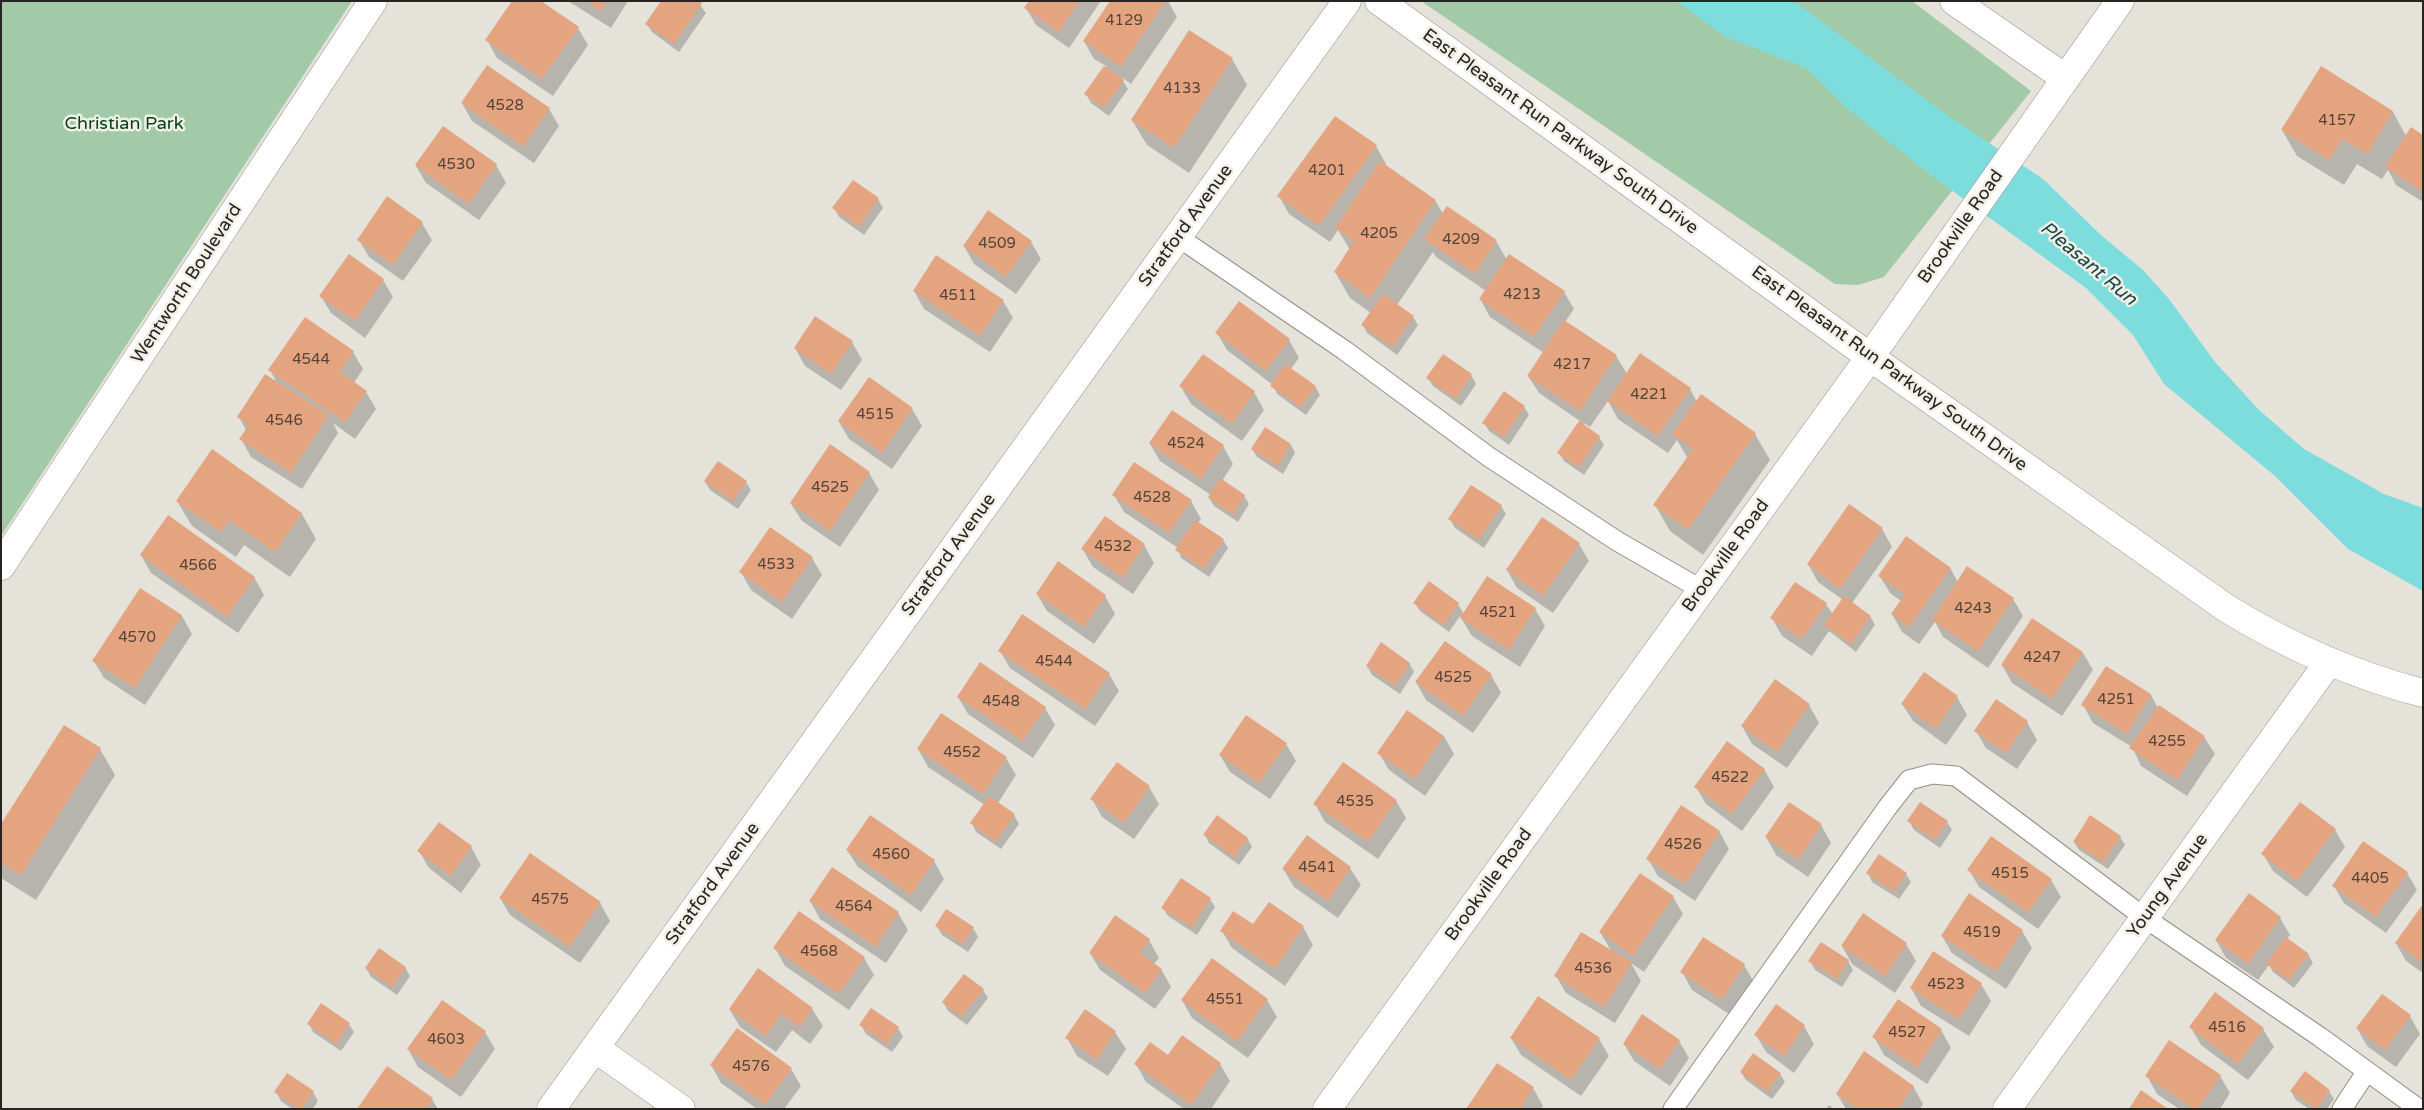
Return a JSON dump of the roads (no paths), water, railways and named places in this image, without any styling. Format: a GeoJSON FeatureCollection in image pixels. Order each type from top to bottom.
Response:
{"type":"FeatureCollection","features":[{"type":"Feature","properties":{"kind":"street","name":"Wentworth Boulevard"},"geometry":{"type":"LineString","coordinates":[[1,566],[373,1]]}},
{"type":"Feature","properties":{"kind":"street","name":"Stratford Avenue"},"geometry":{"type":"LineString","coordinates":[[551,1109],[1347,1]]}},
{"type":"Feature","properties":{"kind":"street","name":"East Pleasant Run Parkway South Drive"},"geometry":{"type":"LineString","coordinates":[[1379,1],[1870,357],[2226,608],[2269,633],[2328,663],[2423,693]]}},
{"type":"Feature","properties":{"kind":"street"},"geometry":{"type":"LineString","coordinates":[[1954,1],[2065,78]]}},
{"type":"Feature","properties":{"kind":"street","name":"Brookville Road"},"geometry":{"type":"LineString","coordinates":[[1327,1109],[1870,357],[2120,1]]}},
{"type":"Feature","properties":{"kind":"street","name":"Young Avenue"},"geometry":{"type":"LineString","coordinates":[[2007,1109],[2328,663]]}},
{"type":"Feature","properties":{"kind":"street"},"geometry":{"type":"LineString","coordinates":[[595,1048],[681,1109]]}},
{"type":"Feature","properties":{"kind":"lane"},"geometry":{"type":"LineString","coordinates":[[1178,237],[1344,350],[1489,458],[1617,542],[1702,590]]}},
{"type":"Feature","properties":{"kind":"lane"},"geometry":{"type":"LineString","coordinates":[[1673,1109],[1887,808],[1909,780],[1932,774],[1956,776],[2145,918],[2419,1109]]}},
{"type":"Feature","properties":{"kind":"lane"},"geometry":{"type":"LineString","coordinates":[[2342,1109],[2367,1071]]}},
{"type":"Feature","properties":{"kind":"water","name":"Pleasant Run"},"geometry":{"type":"Polygon","coordinates":[[[1676,1],[1791,1],[1947,115],[2043,179],[2102,236],[2143,270],[2169,299],[2215,362],[2259,410],[2304,449],[2384,494],[2423,508],[2423,591],[2348,549],[2275,476],[2164,384],[2133,335],[2086,288],[1932,176],[1848,109],[1806,68],[1726,37],[1676,1]]]}},
{"type":"Feature","properties":{"kind":"park label","name":"Christian Park"},"geometry":{"type":"Point","coordinates":[124,124]}}]}
